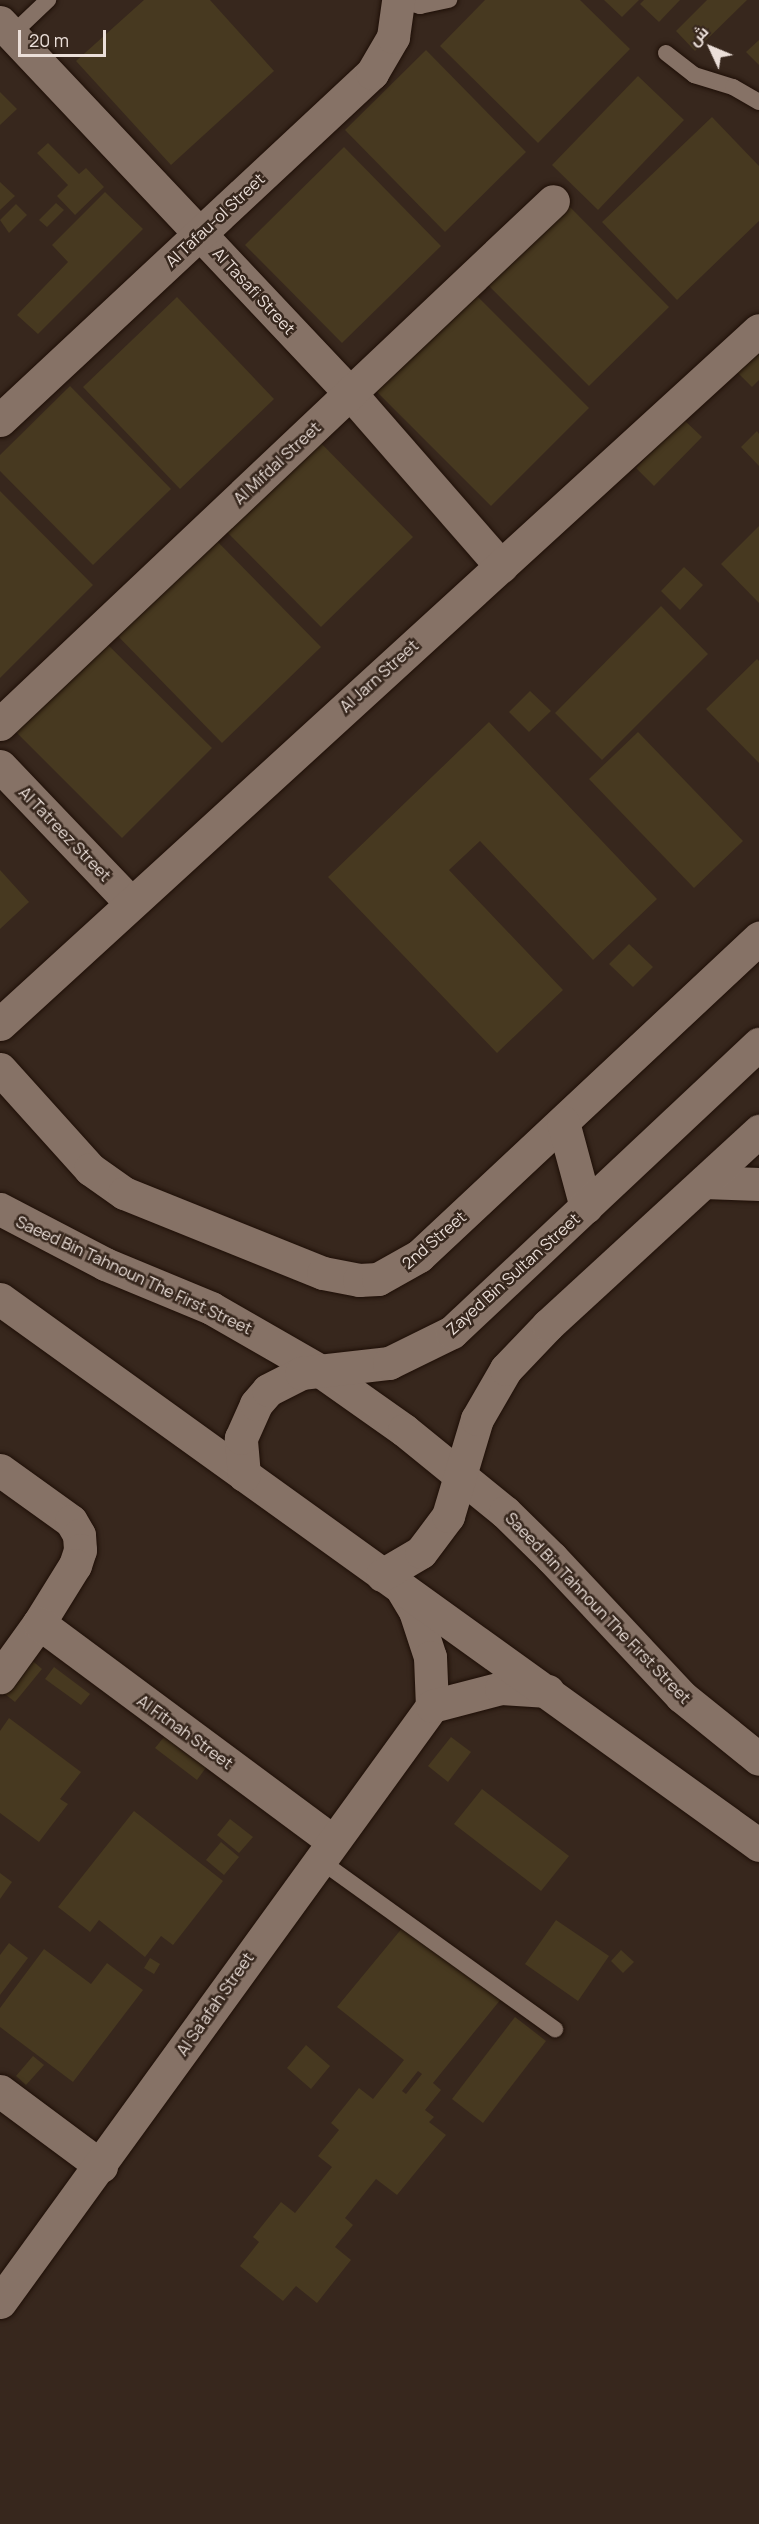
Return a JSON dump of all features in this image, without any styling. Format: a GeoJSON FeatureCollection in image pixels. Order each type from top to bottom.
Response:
{"type":"FeatureCollection","features":[{"type":"Feature","properties":{"kind":"street","name":"Al Tafau-ol Street"},"geometry":{"type":"LineString","coordinates":[[0,420],[372,73],[393,37],[398,0]]}},
{"type":"Feature","properties":{"kind":"street","name":"Al Tasafi Street"},"geometry":{"type":"LineString","coordinates":[[4,34],[200,234],[350,393],[501,566]]}},
{"type":"Feature","properties":{"kind":"street","name":"Al Mifdal Street"},"geometry":{"type":"LineString","coordinates":[[0,724],[553,201]]}},
{"type":"Feature","properties":{"kind":"street","name":"Al Jarn Street"},"geometry":{"type":"LineString","coordinates":[[0,1024],[130,902],[759,330]]}},
{"type":"Feature","properties":{"kind":"street","name":"Al Tatreez Street"},"geometry":{"type":"LineString","coordinates":[[0,766],[130,902]]}},
{"type":"Feature","properties":{"kind":"street","name":"2nd Street"},"geometry":{"type":"LineString","coordinates":[[0,1069],[90,1168],[124,1193],[323,1273],[359,1281],[378,1279],[407,1266],[759,938]]}},
{"type":"Feature","properties":{"kind":"street","name":"Zayed Bin Sultan Street"},"geometry":{"type":"LineString","coordinates":[[244,1475],[241,1438],[256,1404],[283,1379],[319,1370],[343,1371],[389,1363],[432,1345],[471,1316],[759,1044]]}},
{"type":"Feature","properties":{"kind":"street"},"geometry":{"type":"LineString","coordinates":[[563,1122],[586,1207]]}},
{"type":"Feature","properties":{"kind":"street"},"geometry":{"type":"LineString","coordinates":[[393,1583],[436,1535],[448,1516],[477,1419],[506,1369],[759,1131]]}},
{"type":"Feature","properties":{"kind":"street"},"geometry":{"type":"LineString","coordinates":[[704,1182],[759,1184]]}},
{"type":"Feature","properties":{"kind":"street","name":"Saeed Bin Tahnoun The First Street"},"geometry":{"type":"LineString","coordinates":[[0,1209],[95,1259],[211,1308],[319,1370],[462,1474],[552,1558],[681,1696],[759,1759]]}},
{"type":"Feature","properties":{"kind":"street"},"geometry":{"type":"LineString","coordinates":[[0,1299],[759,1845]]}},
{"type":"Feature","properties":{"kind":"street"},"geometry":{"type":"LineString","coordinates":[[0,1470],[71,1521],[78,1535],[80,1550],[75,1565],[39,1623],[0,1677]]}},
{"type":"Feature","properties":{"kind":"street"},"geometry":{"type":"LineString","coordinates":[[393,1583],[424,1634],[430,1657],[432,1706],[501,1688],[548,1691]]}},
{"type":"Feature","properties":{"kind":"street","name":"Al Fitnah Street"},"geometry":{"type":"LineString","coordinates":[[39,1623],[325,1849]]}},
{"type":"Feature","properties":{"kind":"street","name":"Al Sa'afah Street"},"geometry":{"type":"LineString","coordinates":[[0,2302],[101,2166],[325,1849],[432,1706]]}},
{"type":"Feature","properties":{"kind":"street"},"geometry":{"type":"LineString","coordinates":[[0,2091],[101,2166]]}},
{"type":"Feature","properties":{"kind":"lane"},"geometry":{"type":"LineString","coordinates":[[4,34],[48,0]]}},
{"type":"Feature","properties":{"kind":"lane","name":"Al Tafau-ol Street"},"geometry":{"type":"LineString","coordinates":[[398,0],[420,6],[449,0]]}},
{"type":"Feature","properties":{"kind":"lane"},"geometry":{"type":"LineString","coordinates":[[666,53],[694,75],[733,87],[759,102]]}},
{"type":"Feature","properties":{"kind":"lane"},"geometry":{"type":"LineString","coordinates":[[325,1849],[555,2030]]}},
{"type":"Feature","properties":{"kind":"building"},"geometry":{"type":"Polygon","coordinates":[[[144,0],[210,0],[274,71],[171,165],[76,61],[144,0]]]}},
{"type":"Feature","properties":{"kind":"building"},"geometry":{"type":"Polygon","coordinates":[[[485,0],[580,0],[630,49],[538,143],[440,46],[485,0]]]}},
{"type":"Feature","properties":{"kind":"building"},"geometry":{"type":"Polygon","coordinates":[[[604,0],[639,0],[622,17],[604,0]]]}},
{"type":"Feature","properties":{"kind":"building"},"geometry":{"type":"Polygon","coordinates":[[[644,0],[680,0],[659,22],[640,4],[644,0]]]}},
{"type":"Feature","properties":{"kind":"building"},"geometry":{"type":"Polygon","coordinates":[[[707,0],[747,0],[695,51],[676,31],[707,0]]]}},
{"type":"Feature","properties":{"kind":"building"},"geometry":{"type":"Polygon","coordinates":[[[759,40],[759,65],[746,52],[759,40]]]}},
{"type":"Feature","properties":{"kind":"building"},"geometry":{"type":"Polygon","coordinates":[[[426,50],[526,152],[445,232],[345,130],[426,50]]]}},
{"type":"Feature","properties":{"kind":"building"},"geometry":{"type":"Polygon","coordinates":[[[638,76],[684,120],[598,210],[552,165],[638,76]]]}},
{"type":"Feature","properties":{"kind":"building"},"geometry":{"type":"Polygon","coordinates":[[[0,92],[17,109],[0,125],[0,92]]]}},
{"type":"Feature","properties":{"kind":"building"},"geometry":{"type":"Polygon","coordinates":[[[712,117],[759,166],[759,221],[677,300],[602,222],[712,117]]]}},
{"type":"Feature","properties":{"kind":"building"},"geometry":{"type":"Polygon","coordinates":[[[48,143],[79,174],[86,168],[104,187],[75,215],[57,196],[68,185],[37,153],[48,143]]]}},
{"type":"Feature","properties":{"kind":"building"},"geometry":{"type":"Polygon","coordinates":[[[344,147],[441,246],[342,343],[245,245],[344,147]]]}},
{"type":"Feature","properties":{"kind":"building"},"geometry":{"type":"Polygon","coordinates":[[[0,182],[15,196],[0,210],[0,182]]]}},
{"type":"Feature","properties":{"kind":"building"},"geometry":{"type":"Polygon","coordinates":[[[105,192],[143,229],[38,334],[17,315],[68,262],[52,245],[105,192]]]}},
{"type":"Feature","properties":{"kind":"building"},"geometry":{"type":"Polygon","coordinates":[[[563,200],[669,307],[589,386],[483,280],[563,200]]]}},
{"type":"Feature","properties":{"kind":"building"},"geometry":{"type":"Polygon","coordinates":[[[56,203],[64,210],[47,227],[39,220],[56,203]]]}},
{"type":"Feature","properties":{"kind":"building"},"geometry":{"type":"Polygon","coordinates":[[[16,204],[27,215],[9,233],[0,220],[16,204]]]}},
{"type":"Feature","properties":{"kind":"building"},"geometry":{"type":"Polygon","coordinates":[[[472,291],[589,408],[491,506],[374,389],[472,291]]]}},
{"type":"Feature","properties":{"kind":"building"},"geometry":{"type":"Polygon","coordinates":[[[177,297],[274,399],[180,489],[83,387],[177,297]]]}},
{"type":"Feature","properties":{"kind":"building"},"geometry":{"type":"Polygon","coordinates":[[[759,348],[759,380],[752,387],[737,372],[759,348]]]}},
{"type":"Feature","properties":{"kind":"building"},"geometry":{"type":"Polygon","coordinates":[[[70,386],[171,489],[93,565],[0,471],[0,455],[70,386]]]}},
{"type":"Feature","properties":{"kind":"building"},"geometry":{"type":"Polygon","coordinates":[[[683,419],[702,437],[654,486],[636,468],[683,419]]]}},
{"type":"Feature","properties":{"kind":"building"},"geometry":{"type":"Polygon","coordinates":[[[757,431],[759,434],[759,466],[741,447],[757,431]]]}},
{"type":"Feature","properties":{"kind":"building"},"geometry":{"type":"Polygon","coordinates":[[[316,438],[413,537],[321,627],[223,528],[316,438]]]}},
{"type":"Feature","properties":{"kind":"building"},"geometry":{"type":"Polygon","coordinates":[[[0,491],[93,585],[0,678],[0,491]]]}},
{"type":"Feature","properties":{"kind":"building"},"geometry":{"type":"Polygon","coordinates":[[[759,526],[759,603],[721,564],[759,526]]]}},
{"type":"Feature","properties":{"kind":"building"},"geometry":{"type":"Polygon","coordinates":[[[211,535],[321,647],[222,743],[113,631],[211,535]]]}},
{"type":"Feature","properties":{"kind":"building"},"geometry":{"type":"Polygon","coordinates":[[[684,567],[703,585],[680,610],[661,591],[684,567]]]}},
{"type":"Feature","properties":{"kind":"building"},"geometry":{"type":"Polygon","coordinates":[[[661,606],[708,654],[602,760],[555,713],[661,606]]]}},
{"type":"Feature","properties":{"kind":"building"},"geometry":{"type":"Polygon","coordinates":[[[101,638],[212,748],[122,838],[12,728],[101,638]]]}},
{"type":"Feature","properties":{"kind":"building"},"geometry":{"type":"Polygon","coordinates":[[[757,659],[759,661],[759,763],[706,709],[757,659]]]}},
{"type":"Feature","properties":{"kind":"building"},"geometry":{"type":"Polygon","coordinates":[[[530,691],[551,711],[529,732],[509,712],[530,691]]]}},
{"type":"Feature","properties":{"kind":"building"},"geometry":{"type":"Polygon","coordinates":[[[489,722],[657,899],[593,960],[480,841],[449,870],[563,990],[497,1053],[328,877],[489,722]]]}},
{"type":"Feature","properties":{"kind":"building"},"geometry":{"type":"Polygon","coordinates":[[[638,732],[743,841],[694,888],[589,779],[638,732]]]}},
{"type":"Feature","properties":{"kind":"building"},"geometry":{"type":"Polygon","coordinates":[[[0,870],[29,902],[0,929],[0,870]]]}},
{"type":"Feature","properties":{"kind":"building"},"geometry":{"type":"Polygon","coordinates":[[[629,944],[653,967],[633,987],[609,964],[629,944]]]}},
{"type":"Feature","properties":{"kind":"building"},"geometry":{"type":"Polygon","coordinates":[[[27,1656],[42,1669],[15,1702],[0,1690],[27,1656]]]}},
{"type":"Feature","properties":{"kind":"building"},"geometry":{"type":"Polygon","coordinates":[[[54,1667],[90,1694],[81,1705],[45,1679],[54,1667]]]}},
{"type":"Feature","properties":{"kind":"building"},"geometry":{"type":"Polygon","coordinates":[[[9,1718],[81,1772],[60,1799],[68,1804],[39,1842],[0,1813],[0,1731],[9,1718]]]}},
{"type":"Feature","properties":{"kind":"building"},"geometry":{"type":"Polygon","coordinates":[[[169,1731],[210,1762],[197,1780],[155,1748],[169,1731]]]}},
{"type":"Feature","properties":{"kind":"building"},"geometry":{"type":"Polygon","coordinates":[[[451,1737],[471,1752],[448,1782],[428,1766],[451,1737]]]}},
{"type":"Feature","properties":{"kind":"building"},"geometry":{"type":"Polygon","coordinates":[[[482,1789],[569,1856],[541,1891],[454,1824],[482,1789]]]}},
{"type":"Feature","properties":{"kind":"building"},"geometry":{"type":"Polygon","coordinates":[[[134,1811],[223,1881],[173,1945],[161,1936],[145,1957],[99,1920],[90,1932],[58,1907],[134,1811]]]}},
{"type":"Feature","properties":{"kind":"building"},"geometry":{"type":"Polygon","coordinates":[[[230,1819],[253,1837],[239,1853],[217,1835],[230,1819]]]}},
{"type":"Feature","properties":{"kind":"building"},"geometry":{"type":"Polygon","coordinates":[[[221,1842],[239,1857],[224,1875],[206,1860],[221,1842]]]}},
{"type":"Feature","properties":{"kind":"building"},"geometry":{"type":"Polygon","coordinates":[[[0,1873],[12,1882],[0,1899],[0,1873]]]}},
{"type":"Feature","properties":{"kind":"building"},"geometry":{"type":"Polygon","coordinates":[[[556,1920],[609,1956],[578,2001],[525,1964],[556,1920]]]}},
{"type":"Feature","properties":{"kind":"building"},"geometry":{"type":"Polygon","coordinates":[[[403,1927],[501,1999],[433,2083],[441,2090],[425,2110],[434,2117],[429,2122],[446,2135],[397,2195],[376,2179],[345,2218],[353,2225],[335,2247],[351,2260],[317,2303],[296,2286],[283,2301],[240,2266],[259,2242],[253,2237],[281,2202],[295,2213],[332,2167],[318,2156],[339,2130],[331,2123],[359,2088],[373,2099],[404,2060],[337,2007],[403,1927]],[[418,2071],[402,2091],[406,2094],[422,2074],[418,2071]]]}},
{"type":"Feature","properties":{"kind":"building"},"geometry":{"type":"Polygon","coordinates":[[[9,1943],[28,1958],[0,1995],[0,1955],[9,1943]]]}},
{"type":"Feature","properties":{"kind":"building"},"geometry":{"type":"Polygon","coordinates":[[[44,1949],[91,1984],[107,1963],[143,1990],[73,2082],[0,2027],[0,2008],[44,1949]]]}},
{"type":"Feature","properties":{"kind":"building"},"geometry":{"type":"Polygon","coordinates":[[[621,1950],[634,1962],[623,1973],[611,1961],[621,1950]]]}},
{"type":"Feature","properties":{"kind":"building"},"geometry":{"type":"Polygon","coordinates":[[[150,1958],[160,1964],[154,1974],[144,1968],[150,1958]]]}},
{"type":"Feature","properties":{"kind":"building"},"geometry":{"type":"Polygon","coordinates":[[[515,2017],[546,2041],[483,2123],[452,2099],[515,2017]]]}},
{"type":"Feature","properties":{"kind":"building"},"geometry":{"type":"Polygon","coordinates":[[[306,2045],[330,2066],[311,2089],[287,2068],[306,2045]]]}},
{"type":"Feature","properties":{"kind":"building"},"geometry":{"type":"Polygon","coordinates":[[[33,2056],[44,2065],[26,2085],[16,2076],[33,2056]]]}}]}
